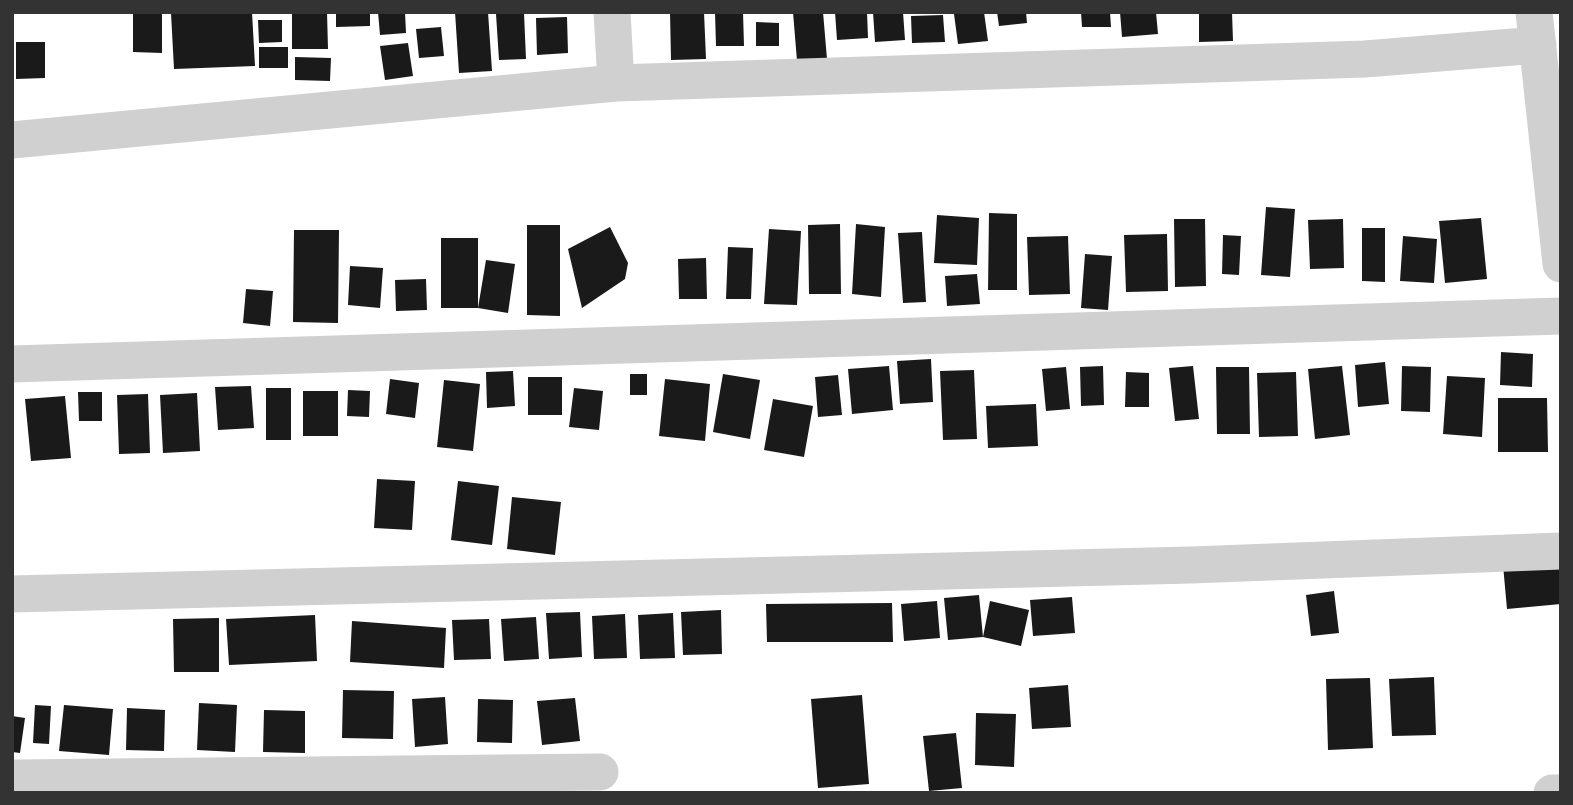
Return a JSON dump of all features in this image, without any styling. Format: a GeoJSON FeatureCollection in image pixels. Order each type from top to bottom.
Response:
{"type":"FeatureCollection","features":[{"type":"Feature","properties":{"kind":"street"},"geometry":{"type":"LineString","coordinates":[[612,12],[616,83]]}},
{"type":"Feature","properties":{"kind":"street"},"geometry":{"type":"LineString","coordinates":[[12,140],[616,83],[1365,59],[1536,29],[1561,264]]}},
{"type":"Feature","properties":{"kind":"street"},"geometry":{"type":"LineString","coordinates":[[12,364],[1561,316]]}},
{"type":"Feature","properties":{"kind":"street"},"geometry":{"type":"LineString","coordinates":[[12,594],[1191,565],[1561,551]]}},
{"type":"Feature","properties":{"kind":"street"},"geometry":{"type":"LineString","coordinates":[[12,778],[600,772]]}},
{"type":"Feature","properties":{"kind":"street"},"geometry":{"type":"LineString","coordinates":[[1552,793],[1561,793]]}},
{"type":"Feature","properties":{"kind":"building"},"geometry":{"type":"Polygon","coordinates":[[[252,12],[255,66],[174,69],[171,13],[252,12]]]}},
{"type":"Feature","properties":{"kind":"building"},"geometry":{"type":"Polygon","coordinates":[[[292,12],[327,12],[328,49],[292,49],[292,12]]]}},
{"type":"Feature","properties":{"kind":"building"},"geometry":{"type":"Polygon","coordinates":[[[336,12],[370,12],[370,26],[336,27],[336,12]]]}},
{"type":"Feature","properties":{"kind":"building"},"geometry":{"type":"Polygon","coordinates":[[[378,12],[405,12],[406,33],[380,35],[378,12]]]}},
{"type":"Feature","properties":{"kind":"building"},"geometry":{"type":"Polygon","coordinates":[[[455,12],[488,12],[492,71],[459,73],[455,12]]]}},
{"type":"Feature","properties":{"kind":"building"},"geometry":{"type":"Polygon","coordinates":[[[670,12],[704,12],[706,59],[671,60],[670,12]]]}},
{"type":"Feature","properties":{"kind":"building"},"geometry":{"type":"Polygon","coordinates":[[[715,12],[743,12],[744,46],[716,46],[715,12]]]}},
{"type":"Feature","properties":{"kind":"building"},"geometry":{"type":"Polygon","coordinates":[[[793,12],[823,12],[827,59],[797,61],[793,12]]]}},
{"type":"Feature","properties":{"kind":"building"},"geometry":{"type":"Polygon","coordinates":[[[835,12],[867,12],[868,38],[837,40],[835,12]]]}},
{"type":"Feature","properties":{"kind":"building"},"geometry":{"type":"Polygon","coordinates":[[[873,12],[903,12],[905,40],[875,42],[873,12]]]}},
{"type":"Feature","properties":{"kind":"building"},"geometry":{"type":"Polygon","coordinates":[[[984,12],[988,41],[958,44],[954,14],[984,12]]]}},
{"type":"Feature","properties":{"kind":"building"},"geometry":{"type":"Polygon","coordinates":[[[997,12],[1026,12],[1027,23],[999,26],[997,12]]]}},
{"type":"Feature","properties":{"kind":"building"},"geometry":{"type":"Polygon","coordinates":[[[1081,12],[1110,12],[1111,27],[1082,27],[1081,12]]]}},
{"type":"Feature","properties":{"kind":"building"},"geometry":{"type":"Polygon","coordinates":[[[1120,12],[1156,12],[1158,34],[1122,37],[1120,12]]]}},
{"type":"Feature","properties":{"kind":"building"},"geometry":{"type":"Polygon","coordinates":[[[1199,12],[1232,12],[1233,41],[1199,42],[1199,12]]]}},
{"type":"Feature","properties":{"kind":"building"},"geometry":{"type":"Polygon","coordinates":[[[133,13],[162,13],[162,53],[133,52],[133,13]]]}},
{"type":"Feature","properties":{"kind":"building"},"geometry":{"type":"Polygon","coordinates":[[[524,13],[526,59],[499,60],[496,14],[524,13]]]}},
{"type":"Feature","properties":{"kind":"building"},"geometry":{"type":"Polygon","coordinates":[[[943,15],[945,42],[912,43],[911,16],[943,15]]]}},
{"type":"Feature","properties":{"kind":"building"},"geometry":{"type":"Polygon","coordinates":[[[567,17],[568,53],[537,55],[536,18],[567,17]]]}},
{"type":"Feature","properties":{"kind":"building"},"geometry":{"type":"Polygon","coordinates":[[[258,20],[282,20],[282,42],[259,43],[258,20]]]}},
{"type":"Feature","properties":{"kind":"building"},"geometry":{"type":"Polygon","coordinates":[[[756,22],[779,23],[779,46],[756,46],[756,22]]]}},
{"type":"Feature","properties":{"kind":"building"},"geometry":{"type":"Polygon","coordinates":[[[441,27],[444,56],[419,58],[416,29],[441,27]]]}},
{"type":"Feature","properties":{"kind":"building"},"geometry":{"type":"Polygon","coordinates":[[[16,42],[45,42],[45,78],[16,79],[16,42]]]}},
{"type":"Feature","properties":{"kind":"building"},"geometry":{"type":"Polygon","coordinates":[[[408,43],[413,76],[385,80],[380,46],[408,43]]]}},
{"type":"Feature","properties":{"kind":"building"},"geometry":{"type":"Polygon","coordinates":[[[259,47],[288,47],[288,68],[259,68],[259,47]]]}},
{"type":"Feature","properties":{"kind":"building"},"geometry":{"type":"Polygon","coordinates":[[[295,57],[331,58],[330,81],[295,80],[295,57]]]}},
{"type":"Feature","properties":{"kind":"building"},"geometry":{"type":"Polygon","coordinates":[[[1266,207],[1295,209],[1290,277],[1261,275],[1266,207]]]}},
{"type":"Feature","properties":{"kind":"building"},"geometry":{"type":"Polygon","coordinates":[[[989,213],[1017,214],[1017,290],[988,290],[989,213]]]}},
{"type":"Feature","properties":{"kind":"building"},"geometry":{"type":"Polygon","coordinates":[[[937,215],[979,218],[977,265],[934,263],[937,215]]]}},
{"type":"Feature","properties":{"kind":"building"},"geometry":{"type":"Polygon","coordinates":[[[1481,218],[1487,279],[1445,283],[1439,221],[1481,218]]]}},
{"type":"Feature","properties":{"kind":"building"},"geometry":{"type":"Polygon","coordinates":[[[1174,219],[1205,219],[1206,286],[1175,287],[1174,219]]]}},
{"type":"Feature","properties":{"kind":"building"},"geometry":{"type":"Polygon","coordinates":[[[1343,219],[1344,268],[1310,269],[1308,220],[1343,219]]]}},
{"type":"Feature","properties":{"kind":"building"},"geometry":{"type":"Polygon","coordinates":[[[840,224],[841,294],[809,294],[808,225],[840,224]]]}},
{"type":"Feature","properties":{"kind":"building"},"geometry":{"type":"Polygon","coordinates":[[[856,224],[885,227],[881,297],[852,294],[856,224]]]}},
{"type":"Feature","properties":{"kind":"building"},"geometry":{"type":"Polygon","coordinates":[[[527,225],[560,225],[560,316],[527,315],[527,225]]]}},
{"type":"Feature","properties":{"kind":"building"},"geometry":{"type":"Polygon","coordinates":[[[610,227],[628,263],[625,279],[582,308],[568,249],[610,227]]]}},
{"type":"Feature","properties":{"kind":"building"},"geometry":{"type":"Polygon","coordinates":[[[1362,228],[1385,228],[1385,282],[1362,281],[1362,228]]]}},
{"type":"Feature","properties":{"kind":"building"},"geometry":{"type":"Polygon","coordinates":[[[769,229],[801,231],[797,305],[764,304],[769,229]]]}},
{"type":"Feature","properties":{"kind":"building"},"geometry":{"type":"Polygon","coordinates":[[[294,230],[339,230],[338,323],[293,322],[294,230]]]}},
{"type":"Feature","properties":{"kind":"building"},"geometry":{"type":"Polygon","coordinates":[[[922,232],[926,302],[903,303],[898,233],[922,232]]]}},
{"type":"Feature","properties":{"kind":"building"},"geometry":{"type":"Polygon","coordinates":[[[1167,234],[1168,291],[1126,292],[1124,235],[1167,234]]]}},
{"type":"Feature","properties":{"kind":"building"},"geometry":{"type":"Polygon","coordinates":[[[1223,235],[1241,236],[1239,275],[1222,274],[1223,235]]]}},
{"type":"Feature","properties":{"kind":"building"},"geometry":{"type":"Polygon","coordinates":[[[1068,236],[1070,294],[1029,295],[1027,237],[1068,236]]]}},
{"type":"Feature","properties":{"kind":"building"},"geometry":{"type":"Polygon","coordinates":[[[1403,236],[1437,239],[1434,283],[1400,281],[1403,236]]]}},
{"type":"Feature","properties":{"kind":"building"},"geometry":{"type":"Polygon","coordinates":[[[441,238],[478,238],[478,308],[441,308],[441,238]]]}},
{"type":"Feature","properties":{"kind":"building"},"geometry":{"type":"Polygon","coordinates":[[[728,247],[753,248],[751,299],[726,299],[728,247]]]}},
{"type":"Feature","properties":{"kind":"building"},"geometry":{"type":"Polygon","coordinates":[[[1085,254],[1112,256],[1108,310],[1081,308],[1085,254]]]}},
{"type":"Feature","properties":{"kind":"building"},"geometry":{"type":"Polygon","coordinates":[[[706,258],[707,299],[679,299],[678,259],[706,258]]]}},
{"type":"Feature","properties":{"kind":"building"},"geometry":{"type":"Polygon","coordinates":[[[486,260],[515,264],[508,313],[478,308],[486,260]]]}},
{"type":"Feature","properties":{"kind":"building"},"geometry":{"type":"Polygon","coordinates":[[[350,266],[383,268],[380,308],[348,305],[350,266]]]}},
{"type":"Feature","properties":{"kind":"building"},"geometry":{"type":"Polygon","coordinates":[[[977,274],[980,304],[947,306],[945,276],[977,274]]]}},
{"type":"Feature","properties":{"kind":"building"},"geometry":{"type":"Polygon","coordinates":[[[426,279],[427,310],[396,311],[395,280],[426,279]]]}},
{"type":"Feature","properties":{"kind":"building"},"geometry":{"type":"Polygon","coordinates":[[[246,289],[273,291],[270,326],[243,323],[246,289]]]}},
{"type":"Feature","properties":{"kind":"building"},"geometry":{"type":"Polygon","coordinates":[[[1501,352],[1533,354],[1532,387],[1500,385],[1501,352]]]}},
{"type":"Feature","properties":{"kind":"building"},"geometry":{"type":"Polygon","coordinates":[[[931,359],[933,402],[900,404],[897,361],[931,359]]]}},
{"type":"Feature","properties":{"kind":"building"},"geometry":{"type":"Polygon","coordinates":[[[1385,362],[1389,404],[1358,407],[1355,365],[1385,362]]]}},
{"type":"Feature","properties":{"kind":"building"},"geometry":{"type":"Polygon","coordinates":[[[889,366],[893,410],[852,414],[848,369],[889,366]]]}},
{"type":"Feature","properties":{"kind":"building"},"geometry":{"type":"Polygon","coordinates":[[[1103,366],[1104,405],[1081,406],[1080,367],[1103,366]]]}},
{"type":"Feature","properties":{"kind":"building"},"geometry":{"type":"Polygon","coordinates":[[[1193,366],[1199,419],[1175,421],[1169,368],[1193,366]]]}},
{"type":"Feature","properties":{"kind":"building"},"geometry":{"type":"Polygon","coordinates":[[[1342,366],[1350,435],[1315,439],[1308,369],[1342,366]]]}},
{"type":"Feature","properties":{"kind":"building"},"geometry":{"type":"Polygon","coordinates":[[[1402,366],[1431,367],[1430,412],[1401,411],[1402,366]]]}},
{"type":"Feature","properties":{"kind":"building"},"geometry":{"type":"Polygon","coordinates":[[[1066,367],[1070,409],[1046,411],[1042,369],[1066,367]]]}},
{"type":"Feature","properties":{"kind":"building"},"geometry":{"type":"Polygon","coordinates":[[[1216,367],[1249,367],[1250,434],[1217,434],[1216,367]]]}},
{"type":"Feature","properties":{"kind":"building"},"geometry":{"type":"Polygon","coordinates":[[[974,370],[977,439],[943,440],[940,371],[974,370]]]}},
{"type":"Feature","properties":{"kind":"building"},"geometry":{"type":"Polygon","coordinates":[[[513,371],[515,406],[487,408],[486,372],[513,371]]]}},
{"type":"Feature","properties":{"kind":"building"},"geometry":{"type":"Polygon","coordinates":[[[1126,372],[1149,373],[1149,407],[1125,407],[1126,372]]]}},
{"type":"Feature","properties":{"kind":"building"},"geometry":{"type":"Polygon","coordinates":[[[1296,372],[1298,436],[1259,437],[1257,373],[1296,372]]]}},
{"type":"Feature","properties":{"kind":"building"},"geometry":{"type":"Polygon","coordinates":[[[630,374],[647,374],[647,395],[630,395],[630,374]]]}},
{"type":"Feature","properties":{"kind":"building"},"geometry":{"type":"Polygon","coordinates":[[[723,374],[760,380],[750,439],[713,432],[723,374]]]}},
{"type":"Feature","properties":{"kind":"building"},"geometry":{"type":"Polygon","coordinates":[[[838,375],[842,415],[818,417],[815,377],[838,375]]]}},
{"type":"Feature","properties":{"kind":"building"},"geometry":{"type":"Polygon","coordinates":[[[1447,376],[1485,378],[1482,437],[1443,434],[1447,376]]]}},
{"type":"Feature","properties":{"kind":"building"},"geometry":{"type":"Polygon","coordinates":[[[528,377],[562,377],[562,415],[528,415],[528,377]]]}},
{"type":"Feature","properties":{"kind":"building"},"geometry":{"type":"Polygon","coordinates":[[[390,379],[419,383],[415,418],[386,414],[390,379]]]}},
{"type":"Feature","properties":{"kind":"building"},"geometry":{"type":"Polygon","coordinates":[[[665,379],[710,384],[705,441],[659,436],[665,379]]]}},
{"type":"Feature","properties":{"kind":"building"},"geometry":{"type":"Polygon","coordinates":[[[444,380],[480,384],[473,451],[437,447],[444,380]]]}},
{"type":"Feature","properties":{"kind":"building"},"geometry":{"type":"Polygon","coordinates":[[[251,386],[254,428],[218,430],[215,387],[251,386]]]}},
{"type":"Feature","properties":{"kind":"building"},"geometry":{"type":"Polygon","coordinates":[[[266,388],[291,388],[291,440],[266,440],[266,388]]]}},
{"type":"Feature","properties":{"kind":"building"},"geometry":{"type":"Polygon","coordinates":[[[574,388],[603,391],[599,430],[569,427],[574,388]]]}},
{"type":"Feature","properties":{"kind":"building"},"geometry":{"type":"Polygon","coordinates":[[[348,390],[370,391],[369,417],[347,416],[348,390]]]}},
{"type":"Feature","properties":{"kind":"building"},"geometry":{"type":"Polygon","coordinates":[[[303,391],[338,391],[338,436],[303,436],[303,391]]]}},
{"type":"Feature","properties":{"kind":"building"},"geometry":{"type":"Polygon","coordinates":[[[78,392],[102,392],[102,421],[79,421],[78,392]]]}},
{"type":"Feature","properties":{"kind":"building"},"geometry":{"type":"Polygon","coordinates":[[[197,393],[200,451],[163,453],[160,395],[197,393]]]}},
{"type":"Feature","properties":{"kind":"building"},"geometry":{"type":"Polygon","coordinates":[[[148,394],[150,453],[119,454],[117,395],[148,394]]]}},
{"type":"Feature","properties":{"kind":"building"},"geometry":{"type":"Polygon","coordinates":[[[65,396],[71,458],[31,461],[25,399],[65,396]]]}},
{"type":"Feature","properties":{"kind":"building"},"geometry":{"type":"Polygon","coordinates":[[[1498,398],[1547,398],[1548,452],[1498,452],[1498,398]]]}},
{"type":"Feature","properties":{"kind":"building"},"geometry":{"type":"Polygon","coordinates":[[[773,399],[813,406],[804,457],[764,450],[773,399]]]}},
{"type":"Feature","properties":{"kind":"building"},"geometry":{"type":"Polygon","coordinates":[[[1036,404],[1038,446],[988,448],[986,406],[1036,404]]]}},
{"type":"Feature","properties":{"kind":"building"},"geometry":{"type":"Polygon","coordinates":[[[377,479],[415,481],[412,530],[374,528],[377,479]]]}},
{"type":"Feature","properties":{"kind":"building"},"geometry":{"type":"Polygon","coordinates":[[[458,481],[499,486],[492,545],[451,540],[458,481]]]}},
{"type":"Feature","properties":{"kind":"building"},"geometry":{"type":"Polygon","coordinates":[[[512,497],[561,502],[555,555],[507,549],[512,497]]]}},
{"type":"Feature","properties":{"kind":"building"},"geometry":{"type":"Polygon","coordinates":[[[1561,563],[1561,604],[1507,609],[1503,565],[1561,563]]]}},
{"type":"Feature","properties":{"kind":"building"},"geometry":{"type":"Polygon","coordinates":[[[1334,591],[1339,633],[1311,636],[1306,595],[1334,591]]]}},
{"type":"Feature","properties":{"kind":"building"},"geometry":{"type":"Polygon","coordinates":[[[979,595],[983,637],[948,640],[944,598],[979,595]]]}},
{"type":"Feature","properties":{"kind":"building"},"geometry":{"type":"Polygon","coordinates":[[[1072,597],[1075,633],[1033,636],[1030,600],[1072,597]]]}},
{"type":"Feature","properties":{"kind":"building"},"geometry":{"type":"Polygon","coordinates":[[[937,601],[940,638],[904,641],[901,604],[937,601]]]}},
{"type":"Feature","properties":{"kind":"building"},"geometry":{"type":"Polygon","coordinates":[[[990,601],[1029,610],[1021,646],[983,637],[990,601]]]}},
{"type":"Feature","properties":{"kind":"building"},"geometry":{"type":"Polygon","coordinates":[[[892,603],[893,642],[767,642],[766,604],[892,603]]]}},
{"type":"Feature","properties":{"kind":"building"},"geometry":{"type":"Polygon","coordinates":[[[721,610],[722,654],[683,655],[681,612],[721,610]]]}},
{"type":"Feature","properties":{"kind":"building"},"geometry":{"type":"Polygon","coordinates":[[[580,612],[582,657],[549,659],[546,613],[580,612]]]}},
{"type":"Feature","properties":{"kind":"building"},"geometry":{"type":"Polygon","coordinates":[[[673,613],[675,658],[640,659],[638,615],[673,613]]]}},
{"type":"Feature","properties":{"kind":"building"},"geometry":{"type":"Polygon","coordinates":[[[625,614],[627,658],[594,659],[592,616],[625,614]]]}},
{"type":"Feature","properties":{"kind":"building"},"geometry":{"type":"Polygon","coordinates":[[[315,615],[317,661],[229,665],[226,619],[315,615]]]}},
{"type":"Feature","properties":{"kind":"building"},"geometry":{"type":"Polygon","coordinates":[[[536,617],[539,659],[504,661],[501,619],[536,617]]]}},
{"type":"Feature","properties":{"kind":"building"},"geometry":{"type":"Polygon","coordinates":[[[219,618],[219,672],[174,672],[173,619],[219,618]]]}},
{"type":"Feature","properties":{"kind":"building"},"geometry":{"type":"Polygon","coordinates":[[[489,619],[491,659],[454,660],[452,620],[489,619]]]}},
{"type":"Feature","properties":{"kind":"building"},"geometry":{"type":"Polygon","coordinates":[[[352,621],[446,628],[444,668],[350,662],[352,621]]]}},
{"type":"Feature","properties":{"kind":"building"},"geometry":{"type":"Polygon","coordinates":[[[1434,677],[1436,735],[1392,736],[1389,679],[1434,677]]]}},
{"type":"Feature","properties":{"kind":"building"},"geometry":{"type":"Polygon","coordinates":[[[1370,678],[1373,748],[1328,750],[1326,679],[1370,678]]]}},
{"type":"Feature","properties":{"kind":"building"},"geometry":{"type":"Polygon","coordinates":[[[1068,685],[1071,727],[1032,729],[1029,688],[1068,685]]]}},
{"type":"Feature","properties":{"kind":"building"},"geometry":{"type":"Polygon","coordinates":[[[343,690],[394,691],[393,739],[342,738],[343,690]]]}},
{"type":"Feature","properties":{"kind":"building"},"geometry":{"type":"Polygon","coordinates":[[[862,695],[869,784],[818,788],[811,699],[862,695]]]}},
{"type":"Feature","properties":{"kind":"building"},"geometry":{"type":"Polygon","coordinates":[[[445,697],[448,744],[415,747],[412,699],[445,697]]]}},
{"type":"Feature","properties":{"kind":"building"},"geometry":{"type":"Polygon","coordinates":[[[575,698],[580,741],[542,745],[537,701],[575,698]]]}},
{"type":"Feature","properties":{"kind":"building"},"geometry":{"type":"Polygon","coordinates":[[[478,699],[513,700],[512,743],[477,742],[478,699]]]}},
{"type":"Feature","properties":{"kind":"building"},"geometry":{"type":"Polygon","coordinates":[[[199,703],[237,705],[235,752],[197,750],[199,703]]]}},
{"type":"Feature","properties":{"kind":"building"},"geometry":{"type":"Polygon","coordinates":[[[35,705],[51,706],[49,744],[33,743],[35,705]]]}},
{"type":"Feature","properties":{"kind":"building"},"geometry":{"type":"Polygon","coordinates":[[[64,705],[113,709],[109,755],[59,751],[64,705]]]}},
{"type":"Feature","properties":{"kind":"building"},"geometry":{"type":"Polygon","coordinates":[[[127,708],[165,710],[164,751],[126,750],[127,708]]]}},
{"type":"Feature","properties":{"kind":"building"},"geometry":{"type":"Polygon","coordinates":[[[264,710],[305,711],[305,753],[263,752],[264,710]]]}},
{"type":"Feature","properties":{"kind":"building"},"geometry":{"type":"Polygon","coordinates":[[[976,713],[1016,714],[1014,767],[975,765],[976,713]]]}},
{"type":"Feature","properties":{"kind":"building"},"geometry":{"type":"Polygon","coordinates":[[[12,716],[25,718],[20,753],[12,752],[12,716]]]}},
{"type":"Feature","properties":{"kind":"building"},"geometry":{"type":"Polygon","coordinates":[[[956,733],[962,788],[929,791],[923,736],[956,733]]]}}]}
